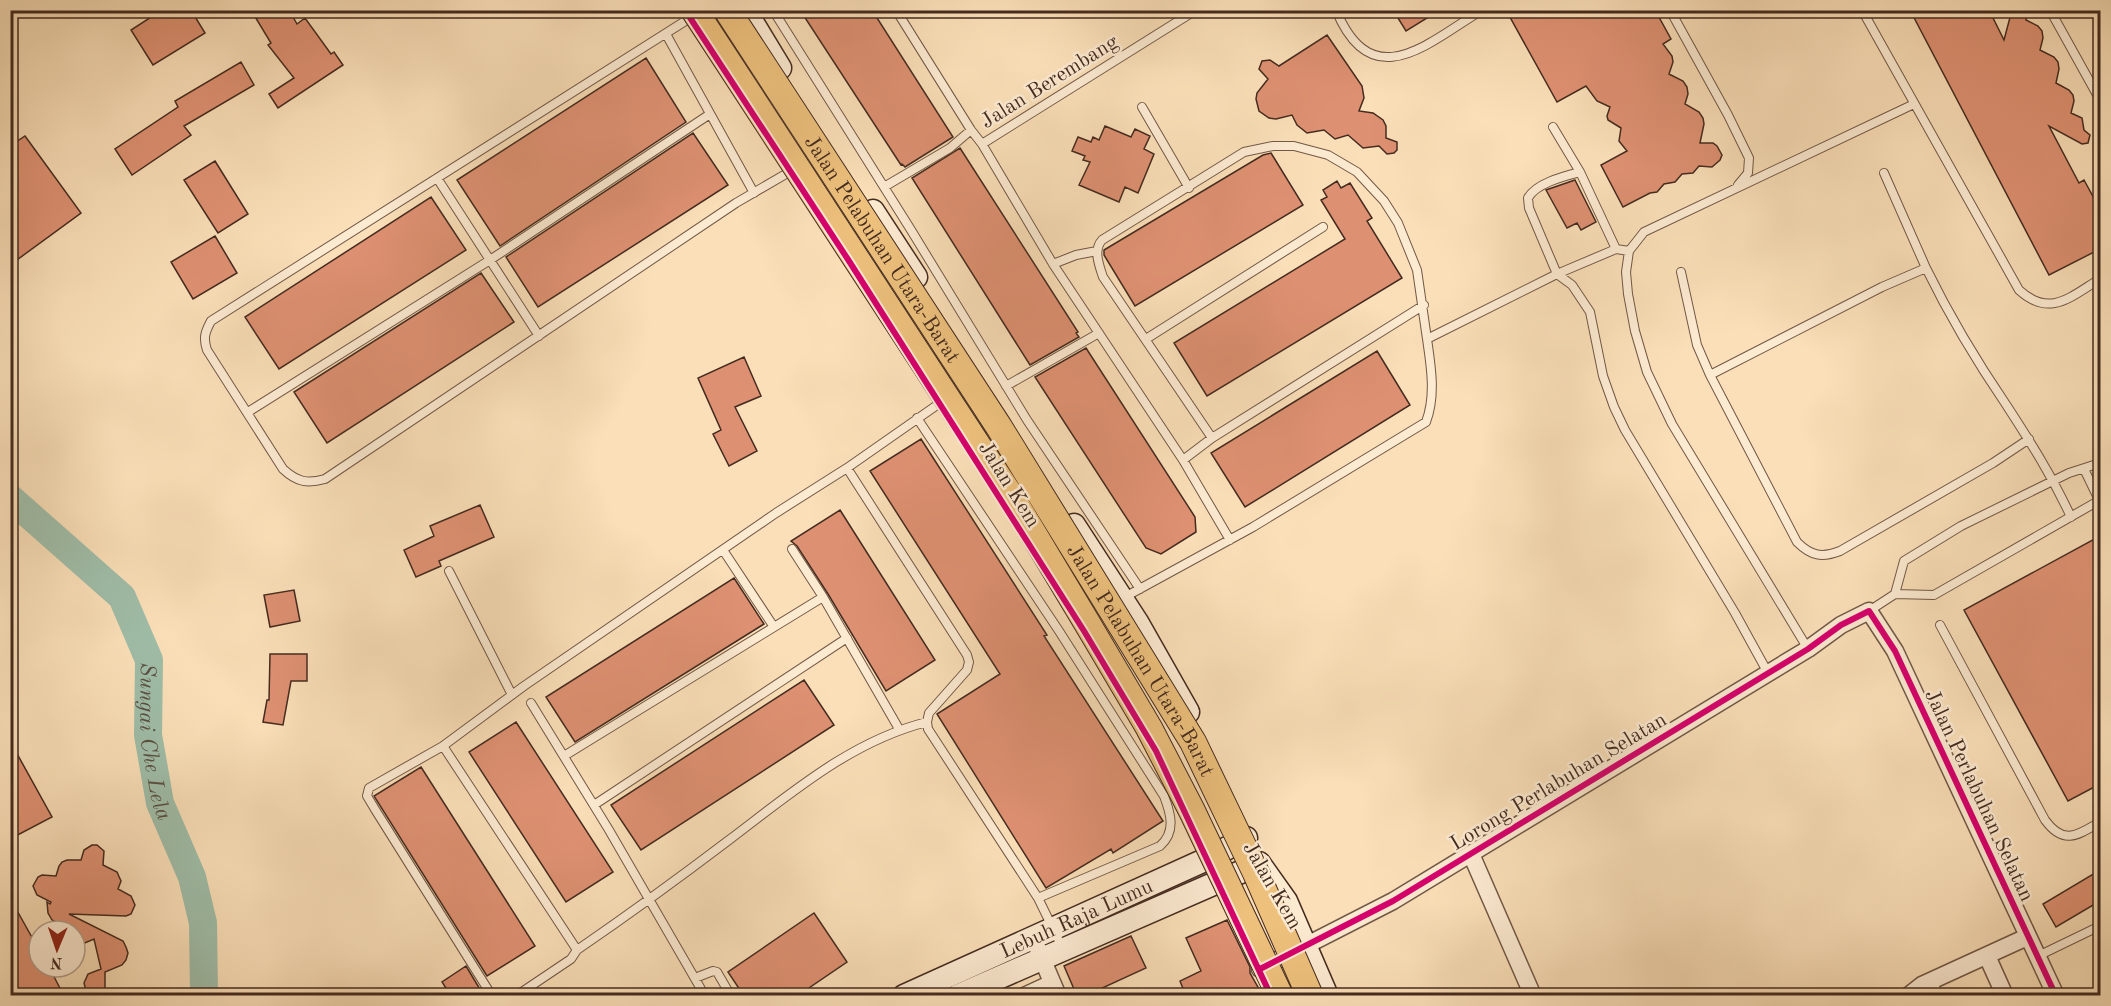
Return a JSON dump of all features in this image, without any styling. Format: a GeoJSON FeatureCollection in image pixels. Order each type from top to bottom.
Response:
{"type":"FeatureCollection","features":[{"type":"Feature","properties":{"kind":"main road","name":"Jalan Pelabuhan Utara-Barat"},"geometry":{"type":"LineString","coordinates":[[727,10],[1005,437],[1193,742],[1256,873],[1310,996]]}},
{"type":"Feature","properties":{"kind":"main road","name":"Jalan Pelabuhan Utara-Barat"},"geometry":{"type":"LineString","coordinates":[[690,13],[1012,498],[1070,594],[1149,728],[1192,811],[1280,996]]}},
{"type":"Feature","properties":{"kind":"street","name":"Jalan Kem"},"geometry":{"type":"LineString","coordinates":[[745,10],[768,51],[898,248],[1131,594],[1137,622],[1202,736],[1245,838],[1286,901],[1327,996]]}},
{"type":"Feature","properties":{"kind":"street","name":"Jalan Kem"},"geometry":{"type":"LineString","coordinates":[[690,13],[1084,631],[1150,741],[1272,996]]}},
{"type":"Feature","properties":{"kind":"street","name":"Lorong Perlabuhan Selatan"},"geometry":{"type":"LineString","coordinates":[[1260,969],[1394,901],[1808,649],[1842,625],[1869,611]]}},
{"type":"Feature","properties":{"kind":"street","name":"Jalan Perlabuhan Selatan"},"geometry":{"type":"LineString","coordinates":[[1869,611],[1895,651],[2056,996]]}},
{"type":"Feature","properties":{"kind":"street","name":"Lebuh Raja Lumu"},"geometry":{"type":"LineString","coordinates":[[904,996],[1207,859],[1245,838]]}},
{"type":"Feature","properties":{"kind":"street"},"geometry":{"type":"LineString","coordinates":[[1471,854],[1533,996]]}},
{"type":"Feature","properties":{"kind":"street","name":"Lebuh Raja Lumu"},"geometry":{"type":"LineString","coordinates":[[957,996],[1260,864]]}},
{"type":"Feature","properties":{"kind":"street"},"geometry":{"type":"LineString","coordinates":[[1024,996],[1055,989],[1042,959],[1043,933]]}},
{"type":"Feature","properties":{"kind":"street"},"geometry":{"type":"LineString","coordinates":[[1908,996],[1923,985],[1936,989],[1987,956],[2028,937]]}},
{"type":"Feature","properties":{"kind":"street"},"geometry":{"type":"LineString","coordinates":[[1987,956],[2005,996]]}},
{"type":"Feature","properties":{"kind":"lane"},"geometry":{"type":"LineString","coordinates":[[772,10],[884,187],[1131,594],[1230,540],[1426,422],[1430,412],[1432,392],[1424,305],[1417,270],[1398,223],[1358,172],[1328,155],[1294,146],[1262,147],[1244,152],[1098,244],[1097,262],[1103,277],[1212,438]]}},
{"type":"Feature","properties":{"kind":"lane"},"geometry":{"type":"LineString","coordinates":[[896,10],[982,144],[1053,264],[1183,460],[1230,540]]}},
{"type":"Feature","properties":{"kind":"lane","name":"Jalan Berembang"},"geometry":{"type":"LineString","coordinates":[[982,144],[1196,10]]}},
{"type":"Feature","properties":{"kind":"lane"},"geometry":{"type":"LineString","coordinates":[[1336,10],[1354,42],[1367,54],[1381,57],[1395,57],[1412,52],[1482,10]]}},
{"type":"Feature","properties":{"kind":"lane"},"geometry":{"type":"LineString","coordinates":[[1670,10],[1749,158],[1748,173],[1734,189]]}},
{"type":"Feature","properties":{"kind":"lane"},"geometry":{"type":"LineString","coordinates":[[1862,10],[2019,291],[2028,299],[2040,304],[2054,304],[2100,279]]}},
{"type":"Feature","properties":{"kind":"lane"},"geometry":{"type":"LineString","coordinates":[[2050,10],[2100,100]]}},
{"type":"Feature","properties":{"kind":"lane"},"geometry":{"type":"LineString","coordinates":[[690,13],[666,34],[212,321],[205,332],[207,350],[283,469],[292,478],[303,482],[325,479],[754,193],[791,171]]}},
{"type":"Feature","properties":{"kind":"lane"},"geometry":{"type":"LineString","coordinates":[[666,34],[754,193]]}},
{"type":"Feature","properties":{"kind":"lane"},"geometry":{"type":"LineString","coordinates":[[1808,649],[1672,424],[1647,372],[1635,331],[1628,294],[1626,272],[1629,251],[1644,232],[1914,104]]}},
{"type":"Feature","properties":{"kind":"lane"},"geometry":{"type":"LineString","coordinates":[[1142,107],[1189,188]]}},
{"type":"Feature","properties":{"kind":"lane"},"geometry":{"type":"LineString","coordinates":[[248,412],[490,260],[710,114]]}},
{"type":"Feature","properties":{"kind":"lane"},"geometry":{"type":"LineString","coordinates":[[1553,127],[1580,172],[1616,249]]}},
{"type":"Feature","properties":{"kind":"lane"},"geometry":{"type":"LineString","coordinates":[[884,187],[950,148],[971,130]]}},
{"type":"Feature","properties":{"kind":"lane"},"geometry":{"type":"LineString","coordinates":[[1580,172],[1534,190],[1528,198],[1528,208],[1557,274],[1572,285],[1590,312],[1603,376],[1625,430],[1735,613],[1768,673]]}},
{"type":"Feature","properties":{"kind":"lane"},"geometry":{"type":"LineString","coordinates":[[1884,172],[1939,295],[2055,481],[2071,517]]}},
{"type":"Feature","properties":{"kind":"lane"},"geometry":{"type":"LineString","coordinates":[[437,178],[539,336]]}},
{"type":"Feature","properties":{"kind":"lane"},"geometry":{"type":"LineString","coordinates":[[1146,339],[1323,227]]}},
{"type":"Feature","properties":{"kind":"lane"},"geometry":{"type":"LineString","coordinates":[[1427,339],[1557,274],[1616,249],[1629,251]]}},
{"type":"Feature","properties":{"kind":"lane"},"geometry":{"type":"LineString","coordinates":[[1053,264],[1097,250]]}},
{"type":"Feature","properties":{"kind":"lane"},"geometry":{"type":"LineString","coordinates":[[1710,375],[1882,287],[1926,268]]}},
{"type":"Feature","properties":{"kind":"lane"},"geometry":{"type":"LineString","coordinates":[[1681,272],[1697,345],[1710,375],[1797,542],[1805,550],[1827,556],[1840,551],[1993,463],[2030,439]]}},
{"type":"Feature","properties":{"kind":"lane"},"geometry":{"type":"LineString","coordinates":[[1183,460],[1212,438],[1424,305]]}},
{"type":"Feature","properties":{"kind":"lane"},"geometry":{"type":"LineString","coordinates":[[1006,386],[1099,333]]}},
{"type":"Feature","properties":{"kind":"lane"},"geometry":{"type":"LineString","coordinates":[[492,996],[367,796],[369,788],[443,746],[512,695],[723,549],[940,404]]}},
{"type":"Feature","properties":{"kind":"lane"},"geometry":{"type":"LineString","coordinates":[[917,418],[1059,632],[1164,796],[1168,807],[1172,826],[1167,840],[1160,846],[1038,898]]}},
{"type":"Feature","properties":{"kind":"lane"},"geometry":{"type":"LineString","coordinates":[[1895,594],[1904,561],[1961,526],[2069,473],[2100,463]]}},
{"type":"Feature","properties":{"kind":"lane"},"geometry":{"type":"LineString","coordinates":[[847,468],[967,655],[969,662],[967,670],[929,713],[928,729],[1038,898],[1043,933],[1063,950]]}},
{"type":"Feature","properties":{"kind":"lane"},"geometry":{"type":"LineString","coordinates":[[1869,611],[1895,594],[1934,595],[2100,501],[2084,469]]}},
{"type":"Feature","properties":{"kind":"lane"},"geometry":{"type":"LineString","coordinates":[[723,549],[774,627]]}},
{"type":"Feature","properties":{"kind":"lane"},"geometry":{"type":"LineString","coordinates":[[792,549],[823,597],[898,729]]}},
{"type":"Feature","properties":{"kind":"lane"},"geometry":{"type":"LineString","coordinates":[[449,571],[512,695]]}},
{"type":"Feature","properties":{"kind":"lane"},"geometry":{"type":"LineString","coordinates":[[564,756],[823,597]]}},
{"type":"Feature","properties":{"kind":"lane"},"geometry":{"type":"LineString","coordinates":[[1940,625],[2045,820],[2052,829],[2067,837],[2076,836],[2100,822]]}},
{"type":"Feature","properties":{"kind":"lane"},"geometry":{"type":"LineString","coordinates":[[594,805],[847,638]]}},
{"type":"Feature","properties":{"kind":"lane"},"geometry":{"type":"LineString","coordinates":[[531,703],[594,805],[705,996]]}},
{"type":"Feature","properties":{"kind":"lane"},"geometry":{"type":"LineString","coordinates":[[516,996],[571,959],[577,950],[649,900],[826,766],[898,729],[927,722]]}},
{"type":"Feature","properties":{"kind":"lane"},"geometry":{"type":"LineString","coordinates":[[443,746],[577,950]]}},
{"type":"Feature","properties":{"kind":"lane"},"geometry":{"type":"LineString","coordinates":[[2038,956],[2075,936],[2100,926]]}},
{"type":"Feature","properties":{"kind":"lane"},"geometry":{"type":"LineString","coordinates":[[694,978],[713,971],[717,972],[731,996]]}},
{"type":"Feature","properties":{"kind":"building"},"geometry":{"type":"Polygon","coordinates":[[[162,10],[191,10],[205,33],[153,65],[131,30],[162,10]]]}},
{"type":"Feature","properties":{"kind":"building"},"geometry":{"type":"Polygon","coordinates":[[[251,10],[289,10],[297,24],[305,18],[331,54],[334,52],[343,65],[278,108],[269,94],[294,78],[268,45],[271,43],[251,10]]]}},
{"type":"Feature","properties":{"kind":"building"},"geometry":{"type":"Polygon","coordinates":[[[800,10],[872,10],[953,137],[905,167],[901,165],[800,10]]]}},
{"type":"Feature","properties":{"kind":"building"},"geometry":{"type":"Polygon","coordinates":[[[1393,10],[1440,10],[1406,31],[1393,10]]]}},
{"type":"Feature","properties":{"kind":"building"},"geometry":{"type":"Polygon","coordinates":[[[1506,10],[1655,10],[1671,39],[1663,44],[1672,56],[1673,62],[1669,74],[1683,81],[1687,87],[1688,94],[1685,104],[1699,112],[1703,118],[1700,143],[1713,143],[1717,146],[1722,155],[1720,160],[1712,167],[1699,166],[1693,173],[1682,174],[1675,182],[1664,184],[1657,192],[1650,193],[1623,207],[1601,165],[1627,151],[1619,141],[1621,128],[1608,120],[1610,107],[1597,101],[1586,86],[1557,102],[1506,10]]]}},
{"type":"Feature","properties":{"kind":"building"},"geometry":{"type":"Polygon","coordinates":[[[1910,10],[1989,10],[2004,40],[2012,10],[2027,10],[2026,20],[2038,26],[2042,31],[2040,50],[2054,57],[2058,62],[2056,83],[2073,95],[2071,113],[2082,118],[2084,130],[2090,135],[2088,143],[2082,144],[2049,126],[2079,183],[2084,180],[2096,202],[2100,200],[2100,249],[2049,275],[1910,10]]]}},
{"type":"Feature","properties":{"kind":"building"},"geometry":{"type":"Polygon","coordinates":[[[1327,35],[1362,86],[1364,98],[1359,111],[1373,113],[1383,120],[1386,126],[1386,138],[1397,142],[1397,150],[1394,153],[1387,154],[1379,146],[1363,148],[1348,135],[1335,139],[1324,130],[1307,133],[1297,125],[1292,115],[1276,119],[1269,118],[1259,111],[1257,93],[1268,79],[1259,69],[1262,61],[1270,60],[1279,66],[1327,35]]]}},
{"type":"Feature","properties":{"kind":"building"},"geometry":{"type":"Polygon","coordinates":[[[646,58],[686,122],[500,246],[457,180],[646,58]]]}},
{"type":"Feature","properties":{"kind":"building"},"geometry":{"type":"Polygon","coordinates":[[[241,62],[254,85],[184,126],[191,135],[132,175],[115,149],[178,107],[175,101],[241,62]]]}},
{"type":"Feature","properties":{"kind":"building"},"geometry":{"type":"Polygon","coordinates":[[[1105,126],[1131,137],[1135,129],[1150,136],[1144,149],[1154,154],[1138,193],[1125,187],[1119,202],[1079,185],[1090,162],[1083,160],[1085,156],[1072,151],[1078,137],[1091,142],[1093,137],[1099,140],[1105,126]]]}},
{"type":"Feature","properties":{"kind":"building"},"geometry":{"type":"Polygon","coordinates":[[[693,133],[728,185],[538,307],[506,257],[693,133]]]}},
{"type":"Feature","properties":{"kind":"building"},"geometry":{"type":"Polygon","coordinates":[[[25,136],[81,213],[10,265],[10,146],[25,136]]]}},
{"type":"Feature","properties":{"kind":"building"},"geometry":{"type":"Polygon","coordinates":[[[960,148],[1078,332],[1076,333],[1079,337],[1030,365],[912,178],[960,148]]]}},
{"type":"Feature","properties":{"kind":"building"},"geometry":{"type":"Polygon","coordinates":[[[1271,153],[1303,205],[1135,306],[1104,255],[1104,250],[1263,155],[1271,153]]]}},
{"type":"Feature","properties":{"kind":"building"},"geometry":{"type":"Polygon","coordinates":[[[215,161],[248,214],[218,233],[184,180],[215,161]]]}},
{"type":"Feature","properties":{"kind":"building"},"geometry":{"type":"Polygon","coordinates":[[[1575,180],[1596,222],[1581,230],[1577,223],[1567,228],[1546,190],[1575,180]]]}},
{"type":"Feature","properties":{"kind":"building"},"geometry":{"type":"Polygon","coordinates":[[[1337,181],[1341,188],[1350,183],[1372,218],[1367,221],[1402,278],[1207,396],[1174,343],[1345,239],[1321,200],[1327,197],[1323,190],[1337,181]]]}},
{"type":"Feature","properties":{"kind":"building"},"geometry":{"type":"Polygon","coordinates":[[[431,197],[466,250],[279,369],[245,317],[431,197]]]}},
{"type":"Feature","properties":{"kind":"building"},"geometry":{"type":"Polygon","coordinates":[[[215,236],[237,273],[193,299],[171,262],[215,236]]]}},
{"type":"Feature","properties":{"kind":"building"},"geometry":{"type":"Polygon","coordinates":[[[481,273],[514,322],[327,443],[294,392],[481,273]]]}},
{"type":"Feature","properties":{"kind":"building"},"geometry":{"type":"Polygon","coordinates":[[[1086,348],[1195,517],[1196,532],[1161,554],[1146,548],[1035,377],[1086,348]]]}},
{"type":"Feature","properties":{"kind":"building"},"geometry":{"type":"Polygon","coordinates":[[[1377,351],[1410,405],[1245,507],[1211,453],[1377,351]]]}},
{"type":"Feature","properties":{"kind":"building"},"geometry":{"type":"Polygon","coordinates":[[[744,357],[761,396],[735,407],[757,451],[729,466],[713,434],[721,430],[698,378],[744,357]]]}},
{"type":"Feature","properties":{"kind":"building"},"geometry":{"type":"Polygon","coordinates":[[[921,439],[1163,821],[1113,853],[1111,849],[1046,888],[937,714],[1000,674],[870,471],[921,439]]]}},
{"type":"Feature","properties":{"kind":"building"},"geometry":{"type":"Polygon","coordinates":[[[480,505],[494,537],[439,561],[441,566],[416,577],[404,550],[434,536],[430,526],[480,505]]]}},
{"type":"Feature","properties":{"kind":"building"},"geometry":{"type":"Polygon","coordinates":[[[840,510],[935,660],[886,691],[828,594],[797,546],[791,541],[840,510]]]}},
{"type":"Feature","properties":{"kind":"building"},"geometry":{"type":"Polygon","coordinates":[[[2100,536],[2100,784],[2068,801],[1964,610],[2100,536]]]}},
{"type":"Feature","properties":{"kind":"building"},"geometry":{"type":"Polygon","coordinates":[[[734,578],[764,624],[575,742],[546,697],[734,578]]]}},
{"type":"Feature","properties":{"kind":"building"},"geometry":{"type":"Polygon","coordinates":[[[294,590],[300,621],[270,627],[264,595],[294,590]]]}},
{"type":"Feature","properties":{"kind":"building"},"geometry":{"type":"Polygon","coordinates":[[[270,654],[307,654],[307,681],[291,681],[283,725],[263,722],[267,700],[269,700],[270,654]]]}},
{"type":"Feature","properties":{"kind":"building"},"geometry":{"type":"Polygon","coordinates":[[[804,680],[834,725],[641,850],[611,805],[804,680]]]}},
{"type":"Feature","properties":{"kind":"building"},"geometry":{"type":"Polygon","coordinates":[[[516,722],[613,872],[566,902],[469,752],[516,722]]]}},
{"type":"Feature","properties":{"kind":"building"},"geometry":{"type":"Polygon","coordinates":[[[10,741],[52,817],[10,839],[10,741]]]}},
{"type":"Feature","properties":{"kind":"building"},"geometry":{"type":"Polygon","coordinates":[[[421,767],[535,946],[487,976],[374,796],[421,767]]]}},
{"type":"Feature","properties":{"kind":"building"},"geometry":{"type":"Polygon","coordinates":[[[97,845],[104,851],[103,865],[117,872],[121,881],[118,889],[131,896],[135,905],[131,914],[126,916],[69,914],[79,919],[51,919],[48,913],[47,902],[50,904],[51,902],[37,895],[33,886],[38,877],[42,875],[56,876],[62,862],[81,860],[84,850],[97,845]]]}},
{"type":"Feature","properties":{"kind":"building"},"geometry":{"type":"Polygon","coordinates":[[[2100,870],[2100,901],[2056,927],[2043,904],[2100,870]]]}},
{"type":"Feature","properties":{"kind":"building"},"geometry":{"type":"Polygon","coordinates":[[[10,898],[27,928],[27,979],[55,979],[64,996],[10,996],[10,898]]]}},
{"type":"Feature","properties":{"kind":"building"},"geometry":{"type":"Polygon","coordinates":[[[814,913],[847,962],[797,996],[744,996],[728,972],[814,913]]]}},
{"type":"Feature","properties":{"kind":"building"},"geometry":{"type":"Polygon","coordinates":[[[1227,920],[1250,967],[1250,973],[1263,996],[1186,996],[1180,981],[1201,971],[1186,938],[1227,920]]]}},
{"type":"Feature","properties":{"kind":"building"},"geometry":{"type":"Polygon","coordinates":[[[87,923],[123,941],[128,953],[122,965],[105,972],[105,988],[97,994],[86,991],[84,983],[88,974],[101,969],[94,939],[87,942],[87,923]]]}},
{"type":"Feature","properties":{"kind":"building"},"geometry":{"type":"Polygon","coordinates":[[[1131,936],[1146,968],[1085,996],[1077,996],[1064,966],[1131,936]]]}},
{"type":"Feature","properties":{"kind":"building"},"geometry":{"type":"Polygon","coordinates":[[[466,966],[484,996],[451,996],[442,982],[466,966]]]}},
{"type":"Feature","properties":{"kind":"waterway","name":"Sungai Che Lela"},"geometry":{"type":"LineString","coordinates":[[10,498],[122,597],[149,660],[148,735],[160,803],[192,877],[203,923],[204,996]]}},
{"type":"Feature","properties":{"kind":"cycle path"},"geometry":{"type":"LineString","coordinates":[[685,10],[849,261],[1084,631],[1156,751],[1271,996]]}},
{"type":"Feature","properties":{"kind":"cycle path"},"geometry":{"type":"LineString","coordinates":[[1260,969],[1393,901],[1808,649],[1841,625],[1869,611],[1895,651],[2056,996]]}}]}
